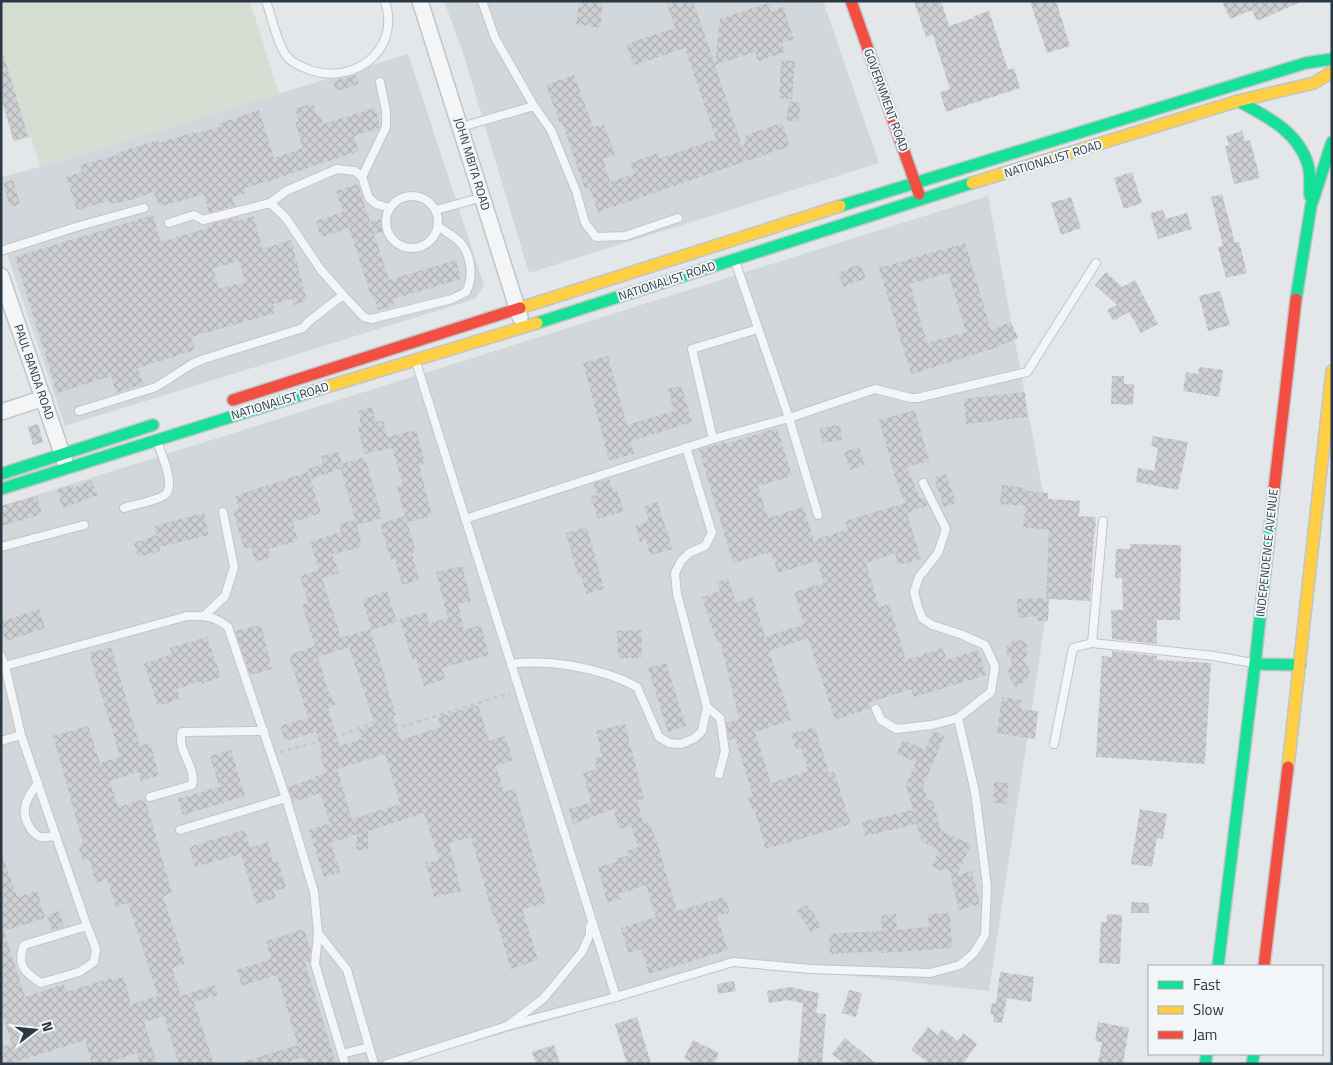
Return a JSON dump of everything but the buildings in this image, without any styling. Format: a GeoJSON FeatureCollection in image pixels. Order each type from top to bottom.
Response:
{"type":"FeatureCollection","features":[{"type":"Feature","properties":{"kind":"main road","name":"GOVERNMENT ROAD"},"geometry":{"type":"LineString","coordinates":[[851,1],[921,199]]}},
{"type":"Feature","properties":{"kind":"main road","name":"NATIONALIST ROAD"},"geometry":{"type":"LineString","coordinates":[[217,405],[916,181],[1306,63],[1332,59]]}},
{"type":"Feature","properties":{"kind":"main road","name":"NATIONALIST ROAD"},"geometry":{"type":"LineString","coordinates":[[1,489],[367,374],[524,328],[921,199],[1238,101],[1314,83],[1332,72]]}},
{"type":"Feature","properties":{"kind":"main road"},"geometry":{"type":"LineString","coordinates":[[1238,101],[1271,118],[1292,135],[1301,148],[1308,165],[1311,206]]}},
{"type":"Feature","properties":{"kind":"main road","name":"INDEPENDENCE AVENUE"},"geometry":{"type":"LineString","coordinates":[[1218,965],[1255,664],[1292,326],[1311,206],[1332,142]]}},
{"type":"Feature","properties":{"kind":"main road"},"geometry":{"type":"LineString","coordinates":[[1264,965],[1300,665],[1332,371]]}},
{"type":"Feature","properties":{"kind":"main road"},"geometry":{"type":"LineString","coordinates":[[1,474],[161,423]]}},
{"type":"Feature","properties":{"kind":"main road"},"geometry":{"type":"LineString","coordinates":[[1255,664],[1300,665]]}},
{"type":"Feature","properties":{"kind":"street","name":"JOHN MBITA ROAD"},"geometry":{"type":"LineString","coordinates":[[420,1],[524,328]]}},
{"type":"Feature","properties":{"kind":"street","name":"PAUL BANDA ROAD"},"geometry":{"type":"LineString","coordinates":[[1,276],[67,468]]}},
{"type":"Feature","properties":{"kind":"street"},"geometry":{"type":"LineString","coordinates":[[1,412],[44,398]]}},
{"type":"Feature","properties":{"kind":"lane"},"geometry":{"type":"LineString","coordinates":[[266,1],[284,53],[295,64],[316,73],[338,75],[363,66],[380,51],[388,32],[389,13],[385,1]]}},
{"type":"Feature","properties":{"kind":"lane"},"geometry":{"type":"LineString","coordinates":[[482,1],[495,38],[534,106],[551,130],[576,191],[585,223],[596,237],[625,236],[678,218]]}},
{"type":"Feature","properties":{"kind":"lane"},"geometry":{"type":"LineString","coordinates":[[362,177],[386,127],[386,111],[380,82]]}},
{"type":"Feature","properties":{"kind":"lane"},"geometry":{"type":"LineString","coordinates":[[461,127],[534,106]]}},
{"type":"Feature","properties":{"kind":"lane"},"geometry":{"type":"LineString","coordinates":[[169,223],[194,215],[203,220],[270,203],[286,191],[337,169],[355,171],[362,177],[369,198],[376,204],[390,208]]}},
{"type":"Feature","properties":{"kind":"lane"},"geometry":{"type":"LineString","coordinates":[[409,196],[420,197],[430,202],[436,210],[438,226],[435,236],[429,242],[412,248],[395,242],[386,226],[390,208],[398,200],[409,196]]}},
{"type":"Feature","properties":{"kind":"lane"},"geometry":{"type":"LineString","coordinates":[[436,210],[482,197]]}},
{"type":"Feature","properties":{"kind":"lane"},"geometry":{"type":"LineString","coordinates":[[270,203],[286,218],[321,270],[364,317],[371,319],[452,299],[466,292],[470,284],[470,265],[463,245],[438,226]]}},
{"type":"Feature","properties":{"kind":"lane"},"geometry":{"type":"LineString","coordinates":[[1,251],[144,208]]}},
{"type":"Feature","properties":{"kind":"lane"},"geometry":{"type":"LineString","coordinates":[[729,242],[789,418],[818,515]]}},
{"type":"Feature","properties":{"kind":"lane"},"geometry":{"type":"LineString","coordinates":[[465,519],[686,447],[789,418],[875,389],[917,398],[1027,372],[1096,263]]}},
{"type":"Feature","properties":{"kind":"lane"},"geometry":{"type":"LineString","coordinates":[[79,411],[156,387],[192,364],[204,359],[303,328],[308,322],[344,296]]}},
{"type":"Feature","properties":{"kind":"lane"},"geometry":{"type":"LineString","coordinates":[[713,439],[692,349],[758,329]]}},
{"type":"Feature","properties":{"kind":"lane"},"geometry":{"type":"LineString","coordinates":[[415,361],[616,997]]}},
{"type":"Feature","properties":{"kind":"lane"},"geometry":{"type":"LineString","coordinates":[[124,508],[164,496],[169,490],[170,482],[156,439]]}},
{"type":"Feature","properties":{"kind":"lane"},"geometry":{"type":"LineString","coordinates":[[511,664],[532,661],[572,667],[602,673],[627,682],[636,687],[640,692],[659,737],[669,743],[681,744],[695,738],[702,731],[707,707],[677,594],[675,572],[681,561],[689,553],[704,546],[712,533],[686,447]]}},
{"type":"Feature","properties":{"kind":"lane"},"geometry":{"type":"LineString","coordinates":[[876,709],[881,720],[896,729],[932,725],[958,718],[991,692],[995,666],[985,646],[960,634],[932,626],[922,618],[914,592],[919,577],[938,553],[946,530],[923,483]]}},
{"type":"Feature","properties":{"kind":"lane"},"geometry":{"type":"LineString","coordinates":[[204,616],[225,596],[234,567],[223,512]]}},
{"type":"Feature","properties":{"kind":"lane"},"geometry":{"type":"LineString","coordinates":[[1092,643],[1103,521]]}},
{"type":"Feature","properties":{"kind":"lane"},"geometry":{"type":"LineString","coordinates":[[1,547],[84,525]]}},
{"type":"Feature","properties":{"kind":"lane"},"geometry":{"type":"LineString","coordinates":[[4,666],[187,616],[204,616],[218,619],[228,627],[286,798],[314,892],[318,933],[315,964],[345,1064]]}},
{"type":"Feature","properties":{"kind":"lane"},"geometry":{"type":"LineString","coordinates":[[1054,744],[1074,648],[1092,643],[1214,656],[1255,664]]}},
{"type":"Feature","properties":{"kind":"lane"},"geometry":{"type":"LineString","coordinates":[[1,656],[21,735],[86,926],[96,949],[94,962],[79,972],[42,983],[29,976],[23,969],[20,955],[24,945],[86,926]]}},
{"type":"Feature","properties":{"kind":"lane"},"geometry":{"type":"LineString","coordinates":[[707,707],[720,718],[725,751],[719,774]]}},
{"type":"Feature","properties":{"kind":"lane"},"geometry":{"type":"LineString","coordinates":[[387,1064],[507,1026],[616,997],[733,962],[810,969],[930,973],[960,965],[974,953],[985,934],[986,886],[975,792],[958,718]]}},
{"type":"Feature","properties":{"kind":"lane"},"geometry":{"type":"LineString","coordinates":[[150,797],[192,785],[194,780],[193,774],[180,738],[182,732],[264,731]]}},
{"type":"Feature","properties":{"kind":"lane"},"geometry":{"type":"LineString","coordinates":[[1,741],[21,735]]}},
{"type":"Feature","properties":{"kind":"lane"},"geometry":{"type":"LineString","coordinates":[[38,783],[29,794],[23,810],[27,822],[40,837],[56,836]]}},
{"type":"Feature","properties":{"kind":"lane"},"geometry":{"type":"LineString","coordinates":[[180,830],[286,798]]}},
{"type":"Feature","properties":{"kind":"lane"},"geometry":{"type":"LineString","coordinates":[[507,1026],[544,999],[582,952],[590,934],[590,919]]}},
{"type":"Feature","properties":{"kind":"lane"},"geometry":{"type":"LineString","coordinates":[[318,933],[346,970],[374,1064]]}},
{"type":"Feature","properties":{"kind":"lane"},"geometry":{"type":"LineString","coordinates":[[342,1054],[369,1047]]}},
{"type":"Feature","properties":{"kind":"path"},"geometry":{"type":"LineString","coordinates":[[271,754],[336,737],[370,724],[390,720],[395,724],[404,726],[519,691]]}},
{"type":"Feature","properties":{"kind":"shaded area"},"geometry":{"type":"Polygon","coordinates":[[[1,1],[250,1],[279,94],[40,167],[31,137],[14,142],[1,101],[1,1]]]}},
{"type":"Feature","properties":{"kind":"shaded area"},"geometry":{"type":"Polygon","coordinates":[[[444,1],[823,1],[879,163],[529,273],[464,56],[444,1]]]}},
{"type":"Feature","properties":{"kind":"shaded area"},"geometry":{"type":"Polygon","coordinates":[[[408,54],[484,285],[475,299],[65,426],[1,236],[1,177],[40,167],[408,54]]]}},
{"type":"Feature","properties":{"kind":"shaded area"},"geometry":{"type":"Polygon","coordinates":[[[988,196],[1055,556],[989,991],[737,963],[616,1002],[404,1061],[405,1064],[1,1064],[1,506],[988,196]]]}},
{"type":"Feature","properties":{"kind":"traffic: fast"},"geometry":{"type":"LineString","coordinates":[[840,206],[1306,63],[1332,59]]}},
{"type":"Feature","properties":{"kind":"traffic: fast"},"geometry":{"type":"LineString","coordinates":[[1238,101],[1280,126],[1297,143],[1304,153],[1308,165],[1310,196]]}},
{"type":"Feature","properties":{"kind":"traffic: fast"},"geometry":{"type":"LineString","coordinates":[[1296,299],[1311,206],[1332,142]]}},
{"type":"Feature","properties":{"kind":"traffic: fast"},"geometry":{"type":"LineString","coordinates":[[537,323],[972,183]]}},
{"type":"Feature","properties":{"kind":"traffic: fast"},"geometry":{"type":"LineString","coordinates":[[1,489],[323,388]]}},
{"type":"Feature","properties":{"kind":"traffic: fast"},"geometry":{"type":"LineString","coordinates":[[1,474],[153,425]]}},
{"type":"Feature","properties":{"kind":"traffic: fast"},"geometry":{"type":"LineString","coordinates":[[1218,965],[1273,499]]}},
{"type":"Feature","properties":{"kind":"traffic: fast"},"geometry":{"type":"LineString","coordinates":[[1255,664],[1300,665]]}},
{"type":"Feature","properties":{"kind":"traffic: fast"},"geometry":{"type":"LineString","coordinates":[[1205,1064],[1207,1055]]}},
{"type":"Feature","properties":{"kind":"traffic: fast"},"geometry":{"type":"LineString","coordinates":[[1252,1064],[1254,1055]]}},
{"type":"Feature","properties":{"kind":"traffic: slow"},"geometry":{"type":"LineString","coordinates":[[972,183],[1238,101],[1314,83],[1332,72]]}},
{"type":"Feature","properties":{"kind":"traffic: slow"},"geometry":{"type":"LineString","coordinates":[[520,308],[840,206]]}},
{"type":"Feature","properties":{"kind":"traffic: slow"},"geometry":{"type":"LineString","coordinates":[[323,388],[537,323]]}},
{"type":"Feature","properties":{"kind":"traffic: slow"},"geometry":{"type":"LineString","coordinates":[[1288,767],[1332,371]]}},
{"type":"Feature","properties":{"kind":"traffic: jam"},"geometry":{"type":"LineString","coordinates":[[851,1],[919,194]]}},
{"type":"Feature","properties":{"kind":"traffic: jam"},"geometry":{"type":"LineString","coordinates":[[1273,499],[1296,299]]}},
{"type":"Feature","properties":{"kind":"traffic: jam"},"geometry":{"type":"LineString","coordinates":[[233,400],[520,308]]}},
{"type":"Feature","properties":{"kind":"traffic: jam"},"geometry":{"type":"LineString","coordinates":[[1264,965],[1288,767]]}}]}
